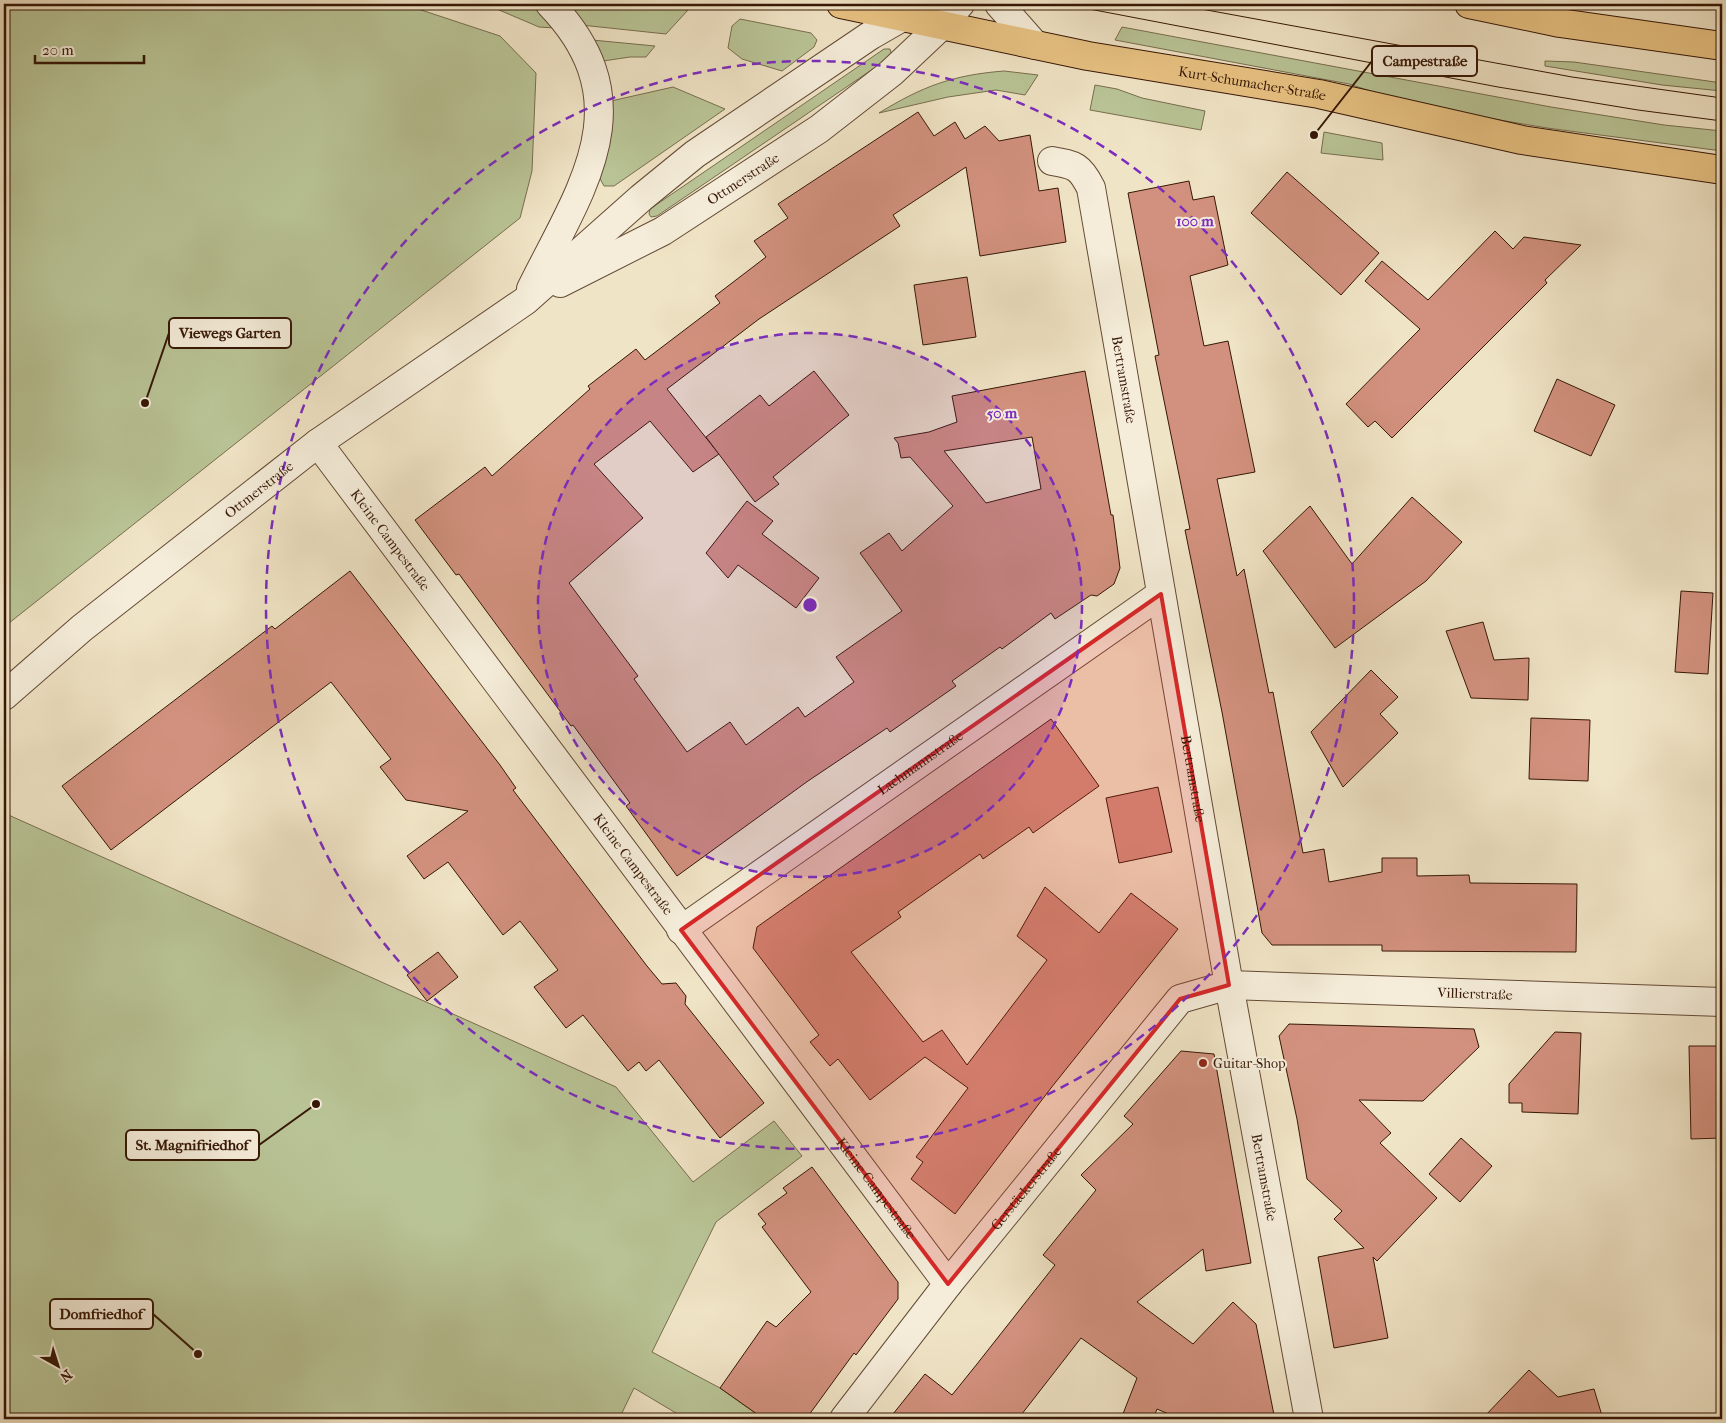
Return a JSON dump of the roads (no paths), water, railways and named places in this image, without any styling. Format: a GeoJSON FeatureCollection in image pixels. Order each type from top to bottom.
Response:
{"type":"FeatureCollection","features":[{"type":"Feature","properties":{"kind":"main road","name":"Kurt-Schumacher-Straße"},"geometry":{"type":"LineString","coordinates":[[841,4],[914,10],[942,25],[1088,56],[1319,94],[1522,140],[1722,170]]}},
{"type":"Feature","properties":{"kind":"main road"},"geometry":{"type":"LineString","coordinates":[[1469,4],[1560,23],[1722,46]]}},
{"type":"Feature","properties":{"kind":"street"},"geometry":{"type":"LineString","coordinates":[[525,301],[587,175],[596,152],[598,131],[598,98],[591,64],[566,23],[550,4]]}},
{"type":"Feature","properties":{"kind":"street","name":"Ottmerstraße"},"geometry":{"type":"LineString","coordinates":[[4,696],[82,628],[318,443],[525,301],[663,230],[719,196],[846,109],[891,73],[942,25],[960,4]]}},
{"type":"Feature","properties":{"kind":"street"},"geometry":{"type":"LineString","coordinates":[[999,4],[1035,45]]}},
{"type":"Feature","properties":{"kind":"street","name":"Ottmerstraße"},"geometry":{"type":"LineString","coordinates":[[525,301],[640,198],[694,154],[871,35],[914,10]]}},
{"type":"Feature","properties":{"kind":"street","name":"Bertramstraße"},"geometry":{"type":"LineString","coordinates":[[1052,162],[1074,165],[1084,174],[1091,188],[1229,985],[1309,1419]]}},
{"type":"Feature","properties":{"kind":"street","name":"Kleine Campestraße"},"geometry":{"type":"LineString","coordinates":[[318,443],[948,1284]]}},
{"type":"Feature","properties":{"kind":"street","name":"Lachmannstraße"},"geometry":{"type":"LineString","coordinates":[[681,930],[1160,594]]}},
{"type":"Feature","properties":{"kind":"street","name":"Villierstraße"},"geometry":{"type":"LineString","coordinates":[[1229,985],[1722,1002]]}},
{"type":"Feature","properties":{"kind":"street","name":"Gerstäckerstraße"},"geometry":{"type":"LineString","coordinates":[[844,1419],[948,1284],[1180,999],[1229,985]]}},
{"type":"Feature","properties":{"kind":"tram line"},"geometry":{"type":"LineString","coordinates":[[1063,4],[1498,87],[1638,110],[1722,121]]}},
{"type":"Feature","properties":{"kind":"tram line"},"geometry":{"type":"LineString","coordinates":[[1174,4],[1572,77],[1722,98]]}},
{"type":"Feature","properties":{"kind":"place","name":"Campestraße"},"geometry":{"type":"Point","coordinates":[1314,135]}},
{"type":"Feature","properties":{"kind":"place","name":"Viewegs Garten"},"geometry":{"type":"Point","coordinates":[145,403]}},
{"type":"Feature","properties":{"kind":"place","name":"Guitar-Shop"},"geometry":{"type":"Point","coordinates":[1203,1063]}},
{"type":"Feature","properties":{"kind":"place","name":"St. Magnifriedhof"},"geometry":{"type":"Point","coordinates":[316,1104]}},
{"type":"Feature","properties":{"kind":"place","name":"Domfriedhof"},"geometry":{"type":"Point","coordinates":[198,1354]}}]}
